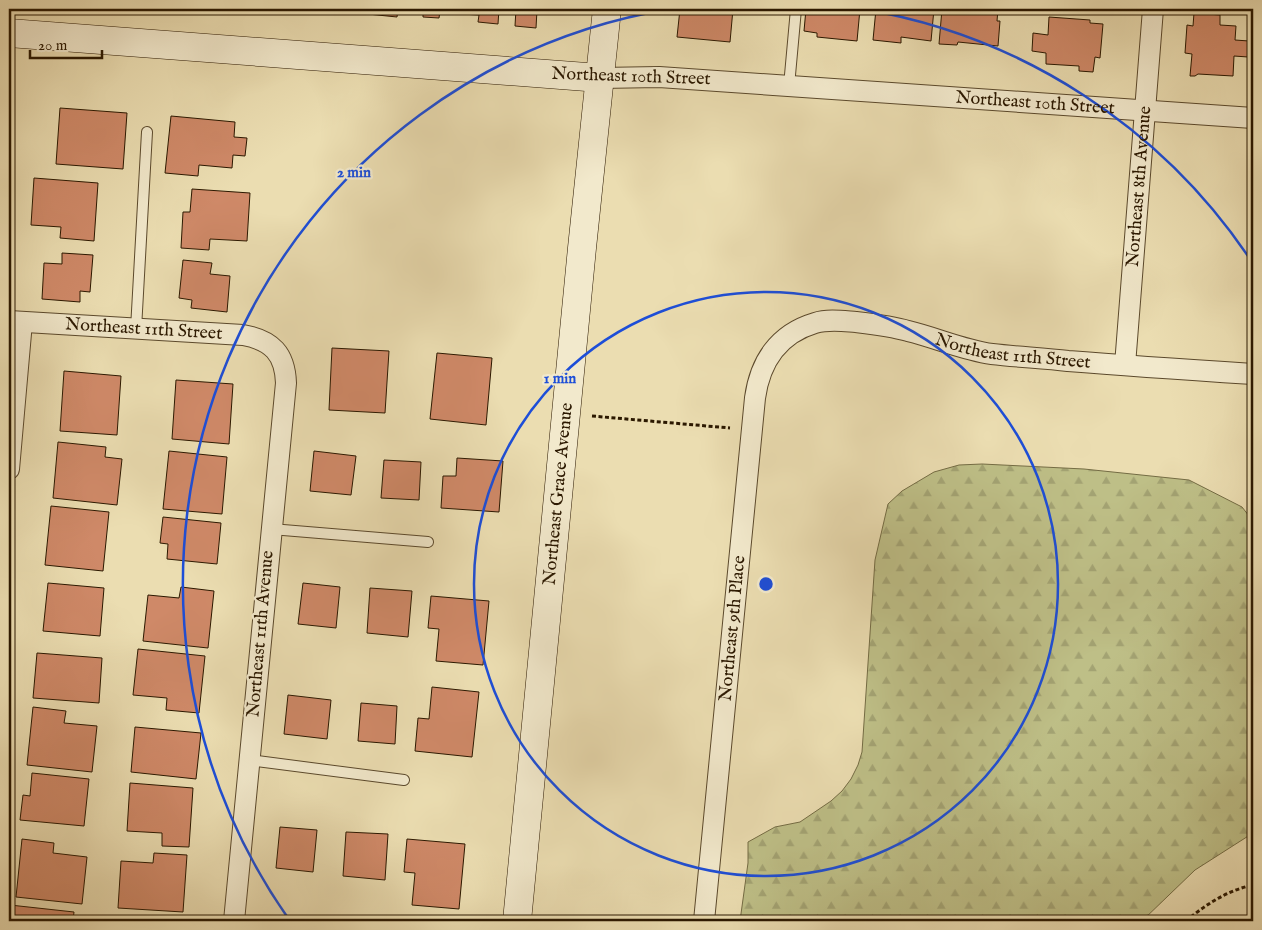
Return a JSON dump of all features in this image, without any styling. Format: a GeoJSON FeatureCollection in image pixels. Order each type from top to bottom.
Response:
{"type":"FeatureCollection","features":[{"type":"Feature","properties":{"kind":"main road","name":"Northeast Grace Avenue"},"geometry":{"type":"LineString","coordinates":[[517,921],[566,414],[608,9]]}},
{"type":"Feature","properties":{"kind":"main road","name":"Northeast 10th Street"},"geometry":{"type":"LineString","coordinates":[[9,33],[600,78]]}},
{"type":"Feature","properties":{"kind":"street","name":"Northeast 8th Avenue"},"geometry":{"type":"LineString","coordinates":[[1125,365],[1153,9]]}},
{"type":"Feature","properties":{"kind":"street","name":"Northeast 10th Street"},"geometry":{"type":"LineString","coordinates":[[600,78],[659,77],[1253,118]]}},
{"type":"Feature","properties":{"kind":"street","name":"Northeast 11th Street"},"geometry":{"type":"LineString","coordinates":[[780,342],[803,327],[816,322],[834,320],[872,324],[909,331],[946,344],[991,354],[1253,374]]}},
{"type":"Feature","properties":{"kind":"street","name":"Northeast 11th Street"},"geometry":{"type":"LineString","coordinates":[[15,322],[249,336],[266,342],[275,350]]}},
{"type":"Feature","properties":{"kind":"street"},"geometry":{"type":"LineString","coordinates":[[9,469],[15,322]]}},
{"type":"Feature","properties":{"kind":"street","name":"Northeast 9th Place"},"geometry":{"type":"LineString","coordinates":[[704,921],[757,383],[762,368],[780,342]]}},
{"type":"Feature","properties":{"kind":"street","name":"Northeast 11th Avenue"},"geometry":{"type":"LineString","coordinates":[[234,921],[286,383],[282,360],[275,350]]}},
{"type":"Feature","properties":{"kind":"lane"},"geometry":{"type":"LineString","coordinates":[[789,86],[796,9]]}},
{"type":"Feature","properties":{"kind":"lane"},"geometry":{"type":"LineString","coordinates":[[136,329],[147,132]]}},
{"type":"Feature","properties":{"kind":"lane"},"geometry":{"type":"LineString","coordinates":[[271,529],[428,542]]}},
{"type":"Feature","properties":{"kind":"lane"},"geometry":{"type":"LineString","coordinates":[[249,760],[404,780]]}},
{"type":"Feature","properties":{"kind":"path"},"geometry":{"type":"LineString","coordinates":[[566,414],[752,430]]}},
{"type":"Feature","properties":{"kind":"path"},"geometry":{"type":"LineString","coordinates":[[1186,921],[1200,909],[1239,888],[1253,884]]}},
{"type":"Feature","properties":{"kind":"green space"},"geometry":{"type":"Polygon","coordinates":[[[982,464],[1084,469],[1189,480],[1242,507],[1253,521],[1253,833],[1195,870],[1142,921],[740,921],[748,863],[748,842],[775,827],[800,822],[831,801],[851,779],[858,765],[862,752],[875,560],[888,504],[902,491],[934,472],[959,465],[982,464]]]}},
{"type":"Feature","properties":{"kind":"building"},"geometry":{"type":"Polygon","coordinates":[[[280,9],[297,9],[296,14],[279,12],[280,9]]]}},
{"type":"Feature","properties":{"kind":"building"},"geometry":{"type":"Polygon","coordinates":[[[358,9],[398,9],[397,17],[358,13],[358,9]]]}},
{"type":"Feature","properties":{"kind":"building"},"geometry":{"type":"Polygon","coordinates":[[[412,9],[450,9],[450,12],[440,11],[439,18],[423,17],[423,10],[412,9]]]}},
{"type":"Feature","properties":{"kind":"building"},"geometry":{"type":"Polygon","coordinates":[[[461,9],[499,9],[498,24],[478,22],[479,15],[460,14],[461,9]]]}},
{"type":"Feature","properties":{"kind":"building"},"geometry":{"type":"Polygon","coordinates":[[[516,9],[559,9],[559,12],[537,10],[536,28],[515,26],[516,9]]]}},
{"type":"Feature","properties":{"kind":"building"},"geometry":{"type":"Polygon","coordinates":[[[680,9],[733,9],[730,42],[677,37],[680,9]]]}},
{"type":"Feature","properties":{"kind":"building"},"geometry":{"type":"Polygon","coordinates":[[[806,9],[860,9],[857,41],[817,37],[817,33],[804,31],[806,9]]]}},
{"type":"Feature","properties":{"kind":"building"},"geometry":{"type":"Polygon","coordinates":[[[876,9],[934,9],[931,41],[901,37],[901,43],[873,40],[876,9]]]}},
{"type":"Feature","properties":{"kind":"building"},"geometry":{"type":"Polygon","coordinates":[[[942,9],[998,9],[997,21],[1000,21],[998,46],[958,42],[957,45],[939,44],[942,9]]]}},
{"type":"Feature","properties":{"kind":"building"},"geometry":{"type":"Polygon","coordinates":[[[1194,13],[1220,15],[1220,25],[1236,26],[1235,40],[1249,41],[1248,57],[1234,56],[1233,76],[1198,74],[1190,76],[1192,54],[1185,53],[1187,25],[1193,26],[1194,13]]]}},
{"type":"Feature","properties":{"kind":"building"},"geometry":{"type":"Polygon","coordinates":[[[1049,17],[1090,20],[1090,23],[1103,24],[1100,58],[1095,57],[1093,72],[1079,71],[1079,66],[1046,64],[1046,53],[1032,51],[1033,33],[1048,35],[1049,17]]]}},
{"type":"Feature","properties":{"kind":"building"},"geometry":{"type":"Polygon","coordinates":[[[60,108],[127,113],[123,169],[56,164],[60,108]]]}},
{"type":"Feature","properties":{"kind":"building"},"geometry":{"type":"Polygon","coordinates":[[[171,116],[235,122],[234,137],[247,138],[245,156],[233,155],[232,168],[199,165],[198,176],[165,173],[171,116]]]}},
{"type":"Feature","properties":{"kind":"building"},"geometry":{"type":"Polygon","coordinates":[[[34,178],[98,183],[94,241],[60,238],[61,227],[31,225],[34,178]]]}},
{"type":"Feature","properties":{"kind":"building"},"geometry":{"type":"Polygon","coordinates":[[[192,189],[250,193],[247,241],[210,239],[209,250],[181,248],[183,212],[190,212],[192,189]]]}},
{"type":"Feature","properties":{"kind":"building"},"geometry":{"type":"Polygon","coordinates":[[[62,253],[93,255],[90,292],[80,291],[80,302],[42,299],[44,263],[62,264],[62,253]]]}},
{"type":"Feature","properties":{"kind":"building"},"geometry":{"type":"Polygon","coordinates":[[[183,260],[212,263],[210,274],[230,276],[227,312],[191,308],[192,300],[179,298],[183,260]]]}},
{"type":"Feature","properties":{"kind":"building"},"geometry":{"type":"Polygon","coordinates":[[[332,348],[389,351],[385,413],[329,410],[332,348]]]}},
{"type":"Feature","properties":{"kind":"building"},"geometry":{"type":"Polygon","coordinates":[[[437,353],[492,358],[486,425],[430,419],[437,353]]]}},
{"type":"Feature","properties":{"kind":"building"},"geometry":{"type":"Polygon","coordinates":[[[64,371],[121,376],[117,435],[60,431],[64,371]]]}},
{"type":"Feature","properties":{"kind":"building"},"geometry":{"type":"Polygon","coordinates":[[[176,380],[233,384],[229,444],[172,439],[176,380]]]}},
{"type":"Feature","properties":{"kind":"building"},"geometry":{"type":"Polygon","coordinates":[[[58,442],[106,447],[105,457],[122,459],[117,505],[53,498],[58,442]]]}},
{"type":"Feature","properties":{"kind":"building"},"geometry":{"type":"Polygon","coordinates":[[[169,451],[227,457],[222,514],[163,509],[169,451]]]}},
{"type":"Feature","properties":{"kind":"building"},"geometry":{"type":"Polygon","coordinates":[[[314,451],[356,456],[351,495],[310,491],[314,451]]]}},
{"type":"Feature","properties":{"kind":"building"},"geometry":{"type":"Polygon","coordinates":[[[457,458],[503,461],[499,512],[441,508],[443,476],[456,476],[457,458]]]}},
{"type":"Feature","properties":{"kind":"building"},"geometry":{"type":"Polygon","coordinates":[[[384,460],[421,462],[419,500],[381,498],[384,460]]]}},
{"type":"Feature","properties":{"kind":"building"},"geometry":{"type":"Polygon","coordinates":[[[51,506],[109,512],[103,571],[45,565],[51,506]]]}},
{"type":"Feature","properties":{"kind":"building"},"geometry":{"type":"Polygon","coordinates":[[[163,517],[221,523],[217,564],[167,559],[168,544],[160,543],[163,517]]]}},
{"type":"Feature","properties":{"kind":"building"},"geometry":{"type":"Polygon","coordinates":[[[48,583],[104,588],[100,636],[43,631],[48,583]]]}},
{"type":"Feature","properties":{"kind":"building"},"geometry":{"type":"Polygon","coordinates":[[[303,583],[340,587],[336,628],[298,624],[303,583]]]}},
{"type":"Feature","properties":{"kind":"building"},"geometry":{"type":"Polygon","coordinates":[[[181,587],[214,591],[208,648],[143,641],[148,595],[179,598],[181,587]]]}},
{"type":"Feature","properties":{"kind":"building"},"geometry":{"type":"Polygon","coordinates":[[[370,588],[412,591],[408,637],[367,633],[370,588]]]}},
{"type":"Feature","properties":{"kind":"building"},"geometry":{"type":"Polygon","coordinates":[[[431,596],[489,601],[483,665],[436,661],[439,629],[428,628],[431,596]]]}},
{"type":"Feature","properties":{"kind":"building"},"geometry":{"type":"Polygon","coordinates":[[[138,649],[205,656],[199,713],[166,710],[167,698],[133,695],[138,649]]]}},
{"type":"Feature","properties":{"kind":"building"},"geometry":{"type":"Polygon","coordinates":[[[37,653],[102,658],[99,703],[33,698],[37,653]]]}},
{"type":"Feature","properties":{"kind":"building"},"geometry":{"type":"Polygon","coordinates":[[[432,687],[479,692],[472,757],[415,751],[418,718],[429,719],[432,687]]]}},
{"type":"Feature","properties":{"kind":"building"},"geometry":{"type":"Polygon","coordinates":[[[288,695],[331,700],[327,739],[284,734],[288,695]]]}},
{"type":"Feature","properties":{"kind":"building"},"geometry":{"type":"Polygon","coordinates":[[[361,703],[397,706],[395,744],[358,741],[361,703]]]}},
{"type":"Feature","properties":{"kind":"building"},"geometry":{"type":"Polygon","coordinates":[[[33,707],[66,711],[64,723],[97,726],[92,772],[27,765],[33,707]]]}},
{"type":"Feature","properties":{"kind":"building"},"geometry":{"type":"Polygon","coordinates":[[[135,727],[201,733],[196,779],[131,772],[135,727]]]}},
{"type":"Feature","properties":{"kind":"building"},"geometry":{"type":"Polygon","coordinates":[[[32,773],[89,779],[84,826],[20,820],[23,795],[30,796],[32,773]]]}},
{"type":"Feature","properties":{"kind":"building"},"geometry":{"type":"Polygon","coordinates":[[[130,783],[193,788],[189,847],[162,846],[162,833],[127,831],[130,783]]]}},
{"type":"Feature","properties":{"kind":"building"},"geometry":{"type":"Polygon","coordinates":[[[280,827],[317,830],[313,872],[276,868],[280,827]]]}},
{"type":"Feature","properties":{"kind":"building"},"geometry":{"type":"Polygon","coordinates":[[[346,832],[388,834],[385,880],[343,876],[346,832]]]}},
{"type":"Feature","properties":{"kind":"building"},"geometry":{"type":"Polygon","coordinates":[[[22,839],[54,843],[53,853],[87,857],[82,904],[16,897],[22,839]]]}},
{"type":"Feature","properties":{"kind":"building"},"geometry":{"type":"Polygon","coordinates":[[[407,839],[465,844],[459,909],[412,905],[415,873],[404,872],[407,839]]]}},
{"type":"Feature","properties":{"kind":"building"},"geometry":{"type":"Polygon","coordinates":[[[154,853],[187,855],[183,912],[118,908],[121,861],[153,863],[154,853]]]}},
{"type":"Feature","properties":{"kind":"building"},"geometry":{"type":"Polygon","coordinates":[[[10,905],[74,912],[73,921],[9,921],[10,905]]]}},
{"type":"Feature","properties":{"kind":"building"},"geometry":{"type":"Polygon","coordinates":[[[114,916],[157,921],[114,921],[114,916]]]}},
{"type":"Feature","properties":{"kind":"building"},"geometry":{"type":"Polygon","coordinates":[[[265,916],[311,920],[311,921],[265,921],[265,916]]]}}]}
